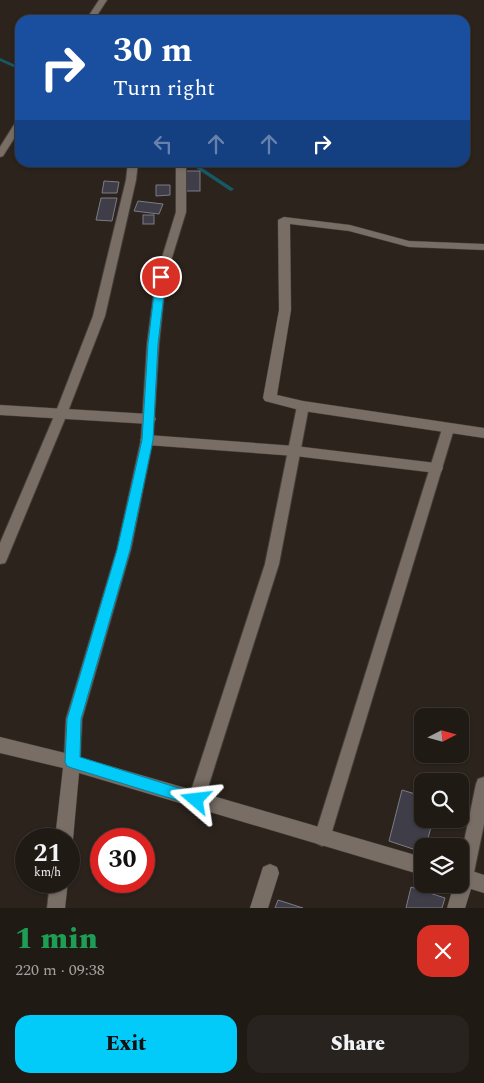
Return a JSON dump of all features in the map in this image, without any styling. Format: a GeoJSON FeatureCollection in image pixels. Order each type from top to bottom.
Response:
{"type":"FeatureCollection","features":[{"type":"Feature","properties":{"kind":"street"},"geometry":{"type":"LineString","coordinates":[[484,247],[409,244],[350,228],[284,220],[285,310],[270,398],[303,406],[484,434]]}},
{"type":"Feature","properties":{"kind":"street"},"geometry":{"type":"LineString","coordinates":[[0,410],[149,420]]}},
{"type":"Feature","properties":{"kind":"street"},"geometry":{"type":"LineString","coordinates":[[147,440],[295,450],[436,468]]}},
{"type":"Feature","properties":{"kind":"street"},"geometry":{"type":"LineString","coordinates":[[0,745],[72,762],[322,838],[414,864]]}},
{"type":"Feature","properties":{"kind":"street"},"geometry":{"type":"LineString","coordinates":[[65,828],[72,762]]}},
{"type":"Feature","properties":{"kind":"street"},"geometry":{"type":"LineString","coordinates":[[259,908],[270,873]]}},
{"type":"Feature","properties":{"kind":"street"},"geometry":{"type":"LineString","coordinates":[[469,879],[484,884]]}},
{"type":"Feature","properties":{"kind":"street"},"geometry":{"type":"LineString","coordinates":[[56,908],[58,893]]}},
{"type":"Feature","properties":{"kind":"street"},"geometry":{"type":"LineString","coordinates":[[456,908],[459,893]]}},
{"type":"Feature","properties":{"kind":"lane"},"geometry":{"type":"LineString","coordinates":[[93,15],[103,0]]}},
{"type":"Feature","properties":{"kind":"lane"},"geometry":{"type":"LineString","coordinates":[[0,154],[15,130]]}},
{"type":"Feature","properties":{"kind":"lane"},"geometry":{"type":"LineString","coordinates":[[0,559],[61,414],[99,316],[132,167]]}},
{"type":"Feature","properties":{"kind":"lane"},"geometry":{"type":"LineString","coordinates":[[72,762],[74,719],[124,550],[147,440],[153,344],[161,277],[181,212],[181,168]]}},
{"type":"Feature","properties":{"kind":"lane"},"geometry":{"type":"LineString","coordinates":[[196,800],[272,564],[303,406]]}},
{"type":"Feature","properties":{"kind":"lane"},"geometry":{"type":"LineString","coordinates":[[322,838],[448,429]]}},
{"type":"Feature","properties":{"kind":"lane"},"geometry":{"type":"LineString","coordinates":[[469,847],[484,784]]}},
{"type":"Feature","properties":{"kind":"building"},"geometry":{"type":"Polygon","coordinates":[[[184,171],[200,171],[200,191],[184,191],[184,171]]]}},
{"type":"Feature","properties":{"kind":"building"},"geometry":{"type":"Polygon","coordinates":[[[104,181],[119,182],[117,193],[102,193],[104,181]]]}},
{"type":"Feature","properties":{"kind":"building"},"geometry":{"type":"Polygon","coordinates":[[[156,185],[170,185],[170,195],[156,196],[156,185]]]}},
{"type":"Feature","properties":{"kind":"building"},"geometry":{"type":"Polygon","coordinates":[[[101,198],[117,198],[112,221],[96,220],[101,198]]]}},
{"type":"Feature","properties":{"kind":"building"},"geometry":{"type":"Polygon","coordinates":[[[138,201],[163,204],[159,214],[134,211],[138,201]]]}},
{"type":"Feature","properties":{"kind":"building"},"geometry":{"type":"Polygon","coordinates":[[[143,215],[154,215],[154,224],[143,224],[143,215]]]}},
{"type":"Feature","properties":{"kind":"building"},"geometry":{"type":"Polygon","coordinates":[[[402,790],[414,794],[414,828],[431,828],[428,838],[414,838],[414,849],[389,841],[402,790]]]}},
{"type":"Feature","properties":{"kind":"building"},"geometry":{"type":"Polygon","coordinates":[[[411,887],[414,888],[414,893],[430,893],[445,898],[442,908],[406,908],[411,887]]]}},
{"type":"Feature","properties":{"kind":"building"},"geometry":{"type":"Polygon","coordinates":[[[278,900],[303,908],[275,908],[278,900]]]}},
{"type":"Feature","properties":{"kind":"waterway"},"geometry":{"type":"LineString","coordinates":[[0,59],[15,66]]}},
{"type":"Feature","properties":{"kind":"waterway"},"geometry":{"type":"LineString","coordinates":[[197,167],[231,189]]}},
{"type":"Feature","properties":{"kind":"route"},"geometry":{"type":"LineString","coordinates":[[161,277],[153,344],[147,440],[124,550],[74,719],[72,762],[196,800]]}}]}
